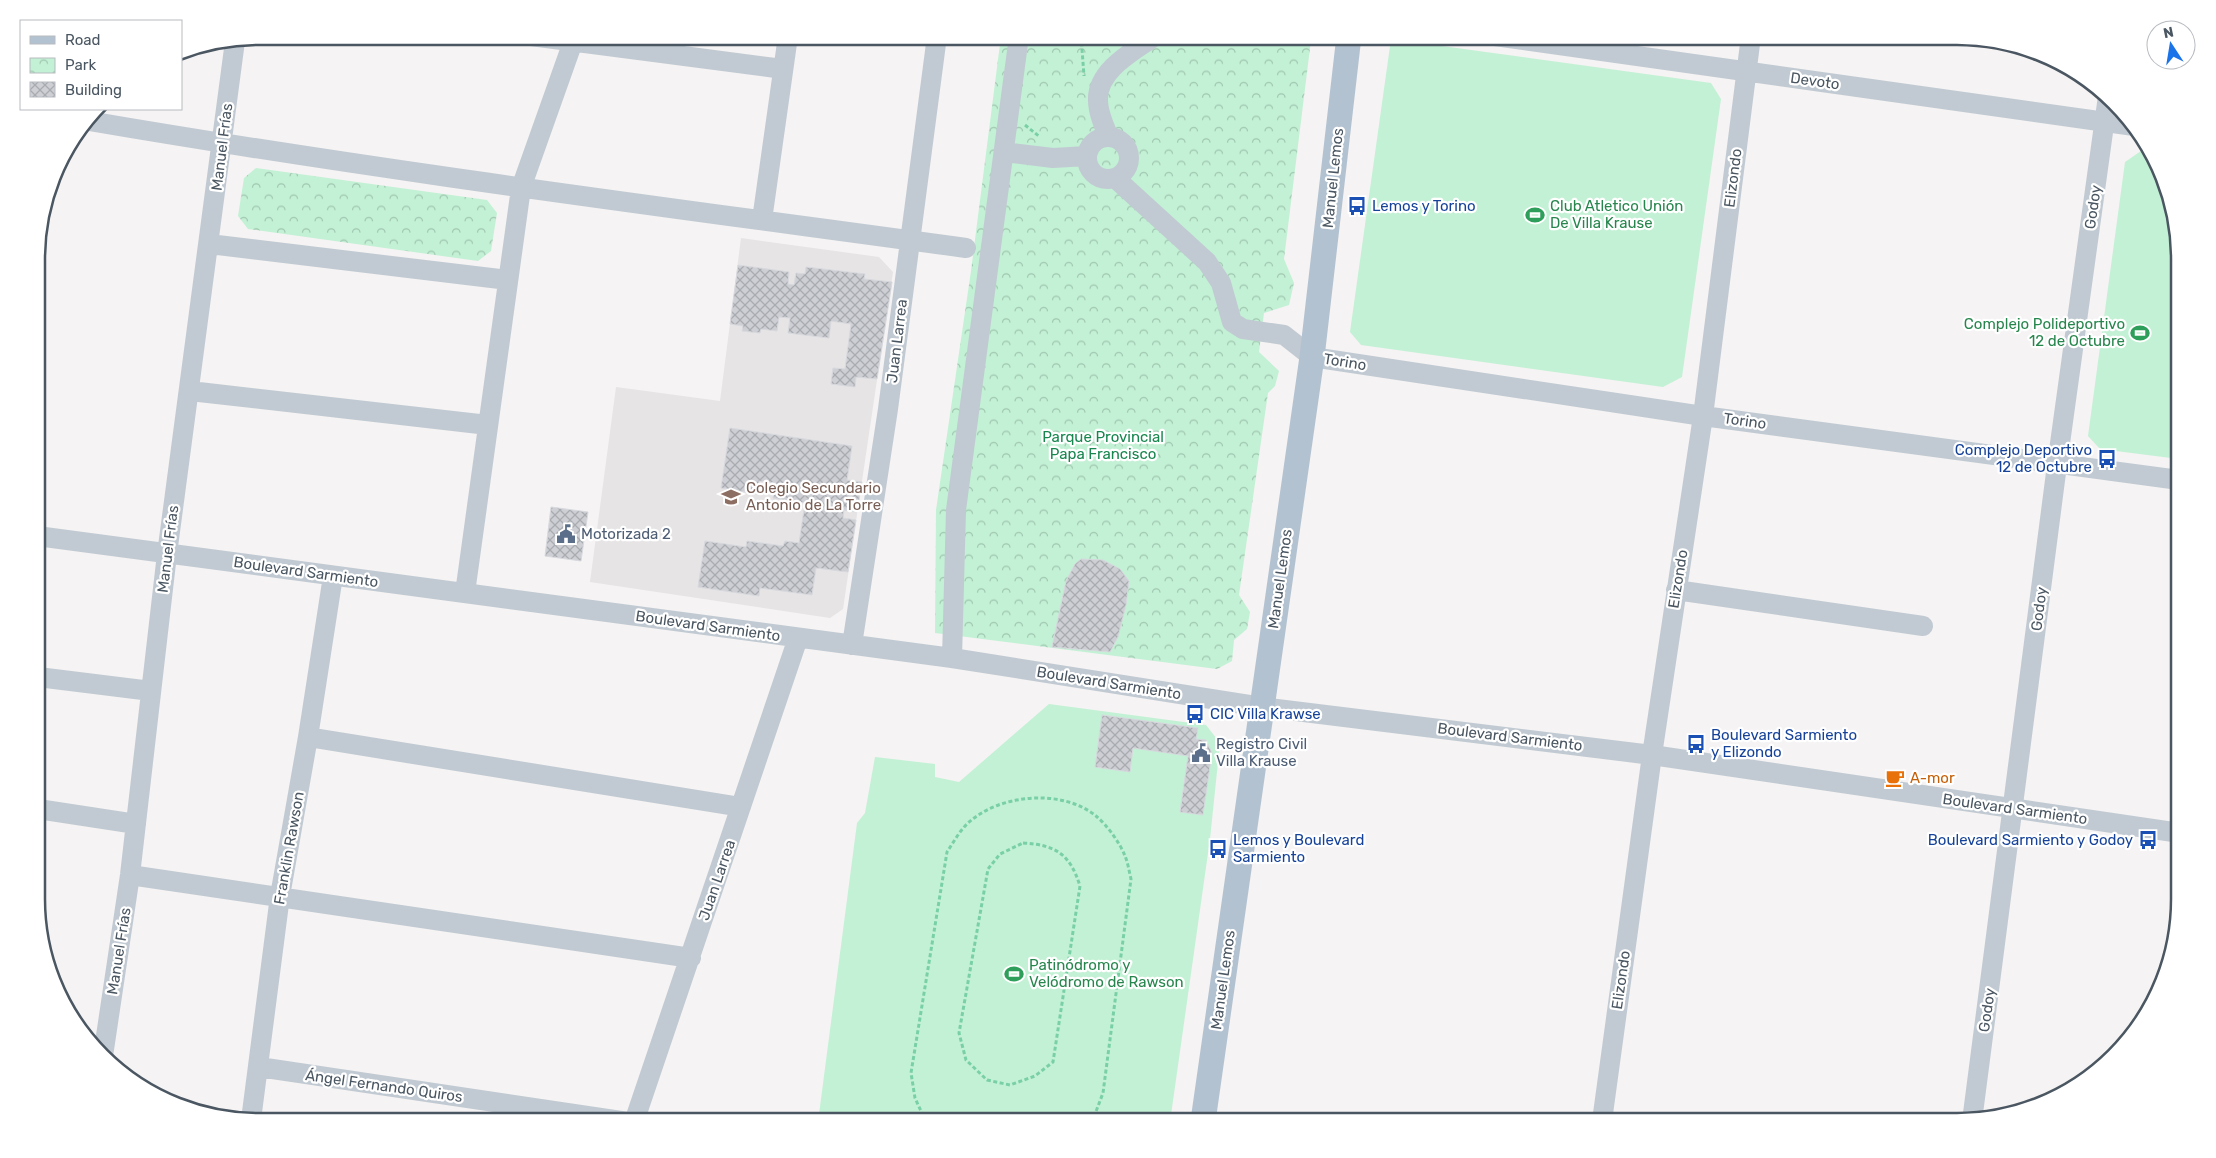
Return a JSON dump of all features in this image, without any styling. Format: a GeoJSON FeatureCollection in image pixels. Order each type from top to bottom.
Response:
{"type":"FeatureCollection","features":[{"type":"Feature","properties":{"kind":"main road","name":"Manuel Lemos"},"geometry":{"type":"LineString","coordinates":[[1207,1113],[1312,357],[1348,45]]}},
{"type":"Feature","properties":{"kind":"street"},"geometry":{"type":"LineString","coordinates":[[465,594],[520,188],[572,45]]}},
{"type":"Feature","properties":{"kind":"street"},"geometry":{"type":"LineString","coordinates":[[616,45],[783,69]]}},
{"type":"Feature","properties":{"kind":"street"},"geometry":{"type":"LineString","coordinates":[[762,220],[787,45]]}},
{"type":"Feature","properties":{"kind":"street","name":"Juan Larrea"},"geometry":{"type":"LineString","coordinates":[[852,645],[888,409],[935,45]]}},
{"type":"Feature","properties":{"kind":"street"},"geometry":{"type":"LineString","coordinates":[[952,658],[956,510],[1018,45]]}},
{"type":"Feature","properties":{"kind":"street"},"geometry":{"type":"LineString","coordinates":[[1109,137],[1099,109],[1100,90],[1105,78],[1117,64],[1143,45]]}},
{"type":"Feature","properties":{"kind":"street","name":"Devoto"},"geometry":{"type":"LineString","coordinates":[[1558,45],[2123,125]]}},
{"type":"Feature","properties":{"kind":"street","name":"Elizondo"},"geometry":{"type":"LineString","coordinates":[[1603,1113],[1652,755],[1703,416],[1750,45]]}},
{"type":"Feature","properties":{"kind":"street","name":"Manuel Frías"},"geometry":{"type":"LineString","coordinates":[[104,1046],[130,875],[167,554],[234,47]]}},
{"type":"Feature","properties":{"kind":"street","name":"Godoy"},"geometry":{"type":"LineString","coordinates":[[1973,1113],[2014,809],[2057,465],[2106,106]]}},
{"type":"Feature","properties":{"kind":"street"},"geometry":{"type":"LineString","coordinates":[[95,122],[222,144],[520,188],[966,248]]}},
{"type":"Feature","properties":{"kind":"street"},"geometry":{"type":"LineString","coordinates":[[1109,137],[1122,142],[1128,155],[1126,169],[1115,178],[1100,178],[1090,168],[1087,156],[1092,144],[1097,140],[1109,137]]}},
{"type":"Feature","properties":{"kind":"street"},"geometry":{"type":"LineString","coordinates":[[1004,152],[1053,158],[1087,156]]}},
{"type":"Feature","properties":{"kind":"street"},"geometry":{"type":"LineString","coordinates":[[1115,178],[1207,262],[1221,282],[1232,322],[1243,329],[1284,335],[1312,357]]}},
{"type":"Feature","properties":{"kind":"street"},"geometry":{"type":"LineString","coordinates":[[209,244],[508,280]]}},
{"type":"Feature","properties":{"kind":"street","name":"Torino"},"geometry":{"type":"LineString","coordinates":[[1312,357],[1703,416],[2171,479]]}},
{"type":"Feature","properties":{"kind":"street"},"geometry":{"type":"LineString","coordinates":[[190,391],[488,425]]}},
{"type":"Feature","properties":{"kind":"street","name":"Boulevard Sarmiento"},"geometry":{"type":"LineString","coordinates":[[45,537],[952,658],[1262,707],[1652,755],[2171,832]]}},
{"type":"Feature","properties":{"kind":"street","name":"Franklin Rawson"},"geometry":{"type":"LineString","coordinates":[[252,1113],[280,896],[308,737],[332,576]]}},
{"type":"Feature","properties":{"kind":"street"},"geometry":{"type":"LineString","coordinates":[[1676,590],[1922,626]]}},
{"type":"Feature","properties":{"kind":"street","name":"Juan Larrea"},"geometry":{"type":"LineString","coordinates":[[637,1113],[798,638]]}},
{"type":"Feature","properties":{"kind":"street"},"geometry":{"type":"LineString","coordinates":[[45,678],[151,691]]}},
{"type":"Feature","properties":{"kind":"street"},"geometry":{"type":"LineString","coordinates":[[308,737],[741,807]]}},
{"type":"Feature","properties":{"kind":"street"},"geometry":{"type":"LineString","coordinates":[[45,810],[136,824]]}},
{"type":"Feature","properties":{"kind":"street"},"geometry":{"type":"LineString","coordinates":[[130,875],[691,958]]}},
{"type":"Feature","properties":{"kind":"street","name":"Ángel Fernando Quiros"},"geometry":{"type":"LineString","coordinates":[[259,1067],[568,1113]]}},
{"type":"Feature","properties":{"kind":"path"},"geometry":{"type":"LineString","coordinates":[[1083,45],[1085,80]]}},
{"type":"Feature","properties":{"kind":"path"},"geometry":{"type":"LineString","coordinates":[[1021,121],[1035,135],[1047,140]]}},
{"type":"Feature","properties":{"kind":"path"},"geometry":{"type":"LineString","coordinates":[[922,1113],[915,1098],[911,1073],[947,852],[968,824],[997,805],[1024,797],[1066,800],[1096,815],[1110,832],[1125,856],[1131,879],[1103,1093],[1095,1113]]}},
{"type":"Feature","properties":{"kind":"path"},"geometry":{"type":"LineString","coordinates":[[1023,843],[1040,844],[1063,854],[1074,868],[1080,886],[1053,1062],[1036,1076],[1010,1084],[987,1080],[966,1060],[959,1033],[988,870],[1000,854],[1023,843]]}},
{"type":"Feature","properties":{"kind":"shaded area","name":"Colegio Secundario Antonio de La Torre"},"geometry":{"type":"Polygon","coordinates":[[[741,238],[879,257],[893,272],[843,609],[830,618],[590,582],[616,387],[720,401],[741,238]]]}},
{"type":"Feature","properties":{"kind":"green space","name":"Parque Provincial Papa Francisco"},"geometry":{"type":"Polygon","coordinates":[[[1000,45],[1310,45],[1284,259],[1294,283],[1289,305],[1264,313],[1259,352],[1279,371],[1275,386],[1268,393],[1239,595],[1250,612],[1247,629],[1234,640],[1232,661],[1217,669],[935,633],[936,510],[971,271],[1000,45]]]}},
{"type":"Feature","properties":{"kind":"green space","name":"Club Atletico Unión De Villa Krause"},"geometry":{"type":"Polygon","coordinates":[[[1390,45],[1435,45],[1711,83],[1721,99],[1682,377],[1663,387],[1361,345],[1350,332],[1390,45]]]}},
{"type":"Feature","properties":{"kind":"green space","name":"Complejo Polideportivo 12 de Octubre"},"geometry":{"type":"Polygon","coordinates":[[[2141,151],[2155,177],[2167,217],[2171,245],[2171,458],[2100,449],[2088,436],[2125,162],[2141,151]]]}},
{"type":"Feature","properties":{"kind":"green space"},"geometry":{"type":"Polygon","coordinates":[[[256,168],[487,200],[497,213],[491,251],[478,261],[248,229],[238,216],[244,178],[256,168]]]}},
{"type":"Feature","properties":{"kind":"green space","name":"Patinódromo y Velódromo de Rawson"},"geometry":{"type":"Polygon","coordinates":[[[1049,704],[1206,725],[1220,743],[1210,839],[1171,1113],[819,1113],[857,823],[865,813],[875,757],[935,764],[935,777],[959,782],[1049,704]]]}},
{"type":"Feature","properties":{"kind":"building"},"geometry":{"type":"Polygon","coordinates":[[[738,265],[789,272],[788,284],[794,285],[796,273],[805,274],[806,267],[865,274],[864,279],[892,282],[877,379],[856,377],[855,387],[831,384],[833,368],[845,369],[851,324],[831,321],[829,338],[788,333],[790,318],[779,317],[777,331],[761,329],[760,333],[742,331],[743,326],[730,324],[738,265]]]}},
{"type":"Feature","properties":{"kind":"building"},"geometry":{"type":"Polygon","coordinates":[[[730,428],[852,446],[847,480],[862,482],[857,512],[844,510],[843,518],[856,520],[848,572],[816,568],[812,595],[760,588],[759,596],[698,587],[705,541],[746,547],[747,541],[783,546],[785,541],[799,543],[805,503],[773,498],[776,483],[759,481],[758,494],[721,488],[730,428]]]}},
{"type":"Feature","properties":{"kind":"building","name":"Motorizada 2"},"geometry":{"type":"Polygon","coordinates":[[[551,507],[588,512],[581,561],[545,556],[551,507]]]}},
{"type":"Feature","properties":{"kind":"building"},"geometry":{"type":"Polygon","coordinates":[[[1081,559],[1103,560],[1120,569],[1129,581],[1126,605],[1118,637],[1110,652],[1052,647],[1066,581],[1075,564],[1081,559]]]}},
{"type":"Feature","properties":{"kind":"building"},"geometry":{"type":"Polygon","coordinates":[[[1102,715],[1198,728],[1196,739],[1206,740],[1212,753],[1203,815],[1180,812],[1188,756],[1133,748],[1130,772],[1095,767],[1102,715]]]}},
{"type":"Feature","properties":{"kind":"place","name":"Lemos y Torino"},"geometry":{"type":"Point","coordinates":[1357,206]}},
{"type":"Feature","properties":{"kind":"place","name":"Club Atletico Unión De Villa Krause"},"geometry":{"type":"Point","coordinates":[1535,215]}},
{"type":"Feature","properties":{"kind":"place","name":"Complejo Polideportivo 12 de Octubre"},"geometry":{"type":"Point","coordinates":[2140,333]}},
{"type":"Feature","properties":{"kind":"place","name":"Complejo Deportivo 12 de Octubre"},"geometry":{"type":"Point","coordinates":[2107,459]}},
{"type":"Feature","properties":{"kind":"place","name":"Colegio Secundario Antonio de La Torre"},"geometry":{"type":"Point","coordinates":[731,497]}},
{"type":"Feature","properties":{"kind":"place","name":"Motorizada 2"},"geometry":{"type":"Point","coordinates":[566,534]}},
{"type":"Feature","properties":{"kind":"place","name":"CIC Villa Krawse"},"geometry":{"type":"Point","coordinates":[1195,714]}},
{"type":"Feature","properties":{"kind":"place","name":"Boulevard Sarmiento y Elizondo"},"geometry":{"type":"Point","coordinates":[1696,744]}},
{"type":"Feature","properties":{"kind":"place","name":"Registro Civil Villa Krause"},"geometry":{"type":"Point","coordinates":[1201,753]}},
{"type":"Feature","properties":{"kind":"place","name":"A-mor"},"geometry":{"type":"Point","coordinates":[1895,778]}},
{"type":"Feature","properties":{"kind":"place","name":"Boulevard Sarmiento y Godoy"},"geometry":{"type":"Point","coordinates":[2148,840]}},
{"type":"Feature","properties":{"kind":"place","name":"Lemos y Boulevard Sarmiento"},"geometry":{"type":"Point","coordinates":[1218,849]}},
{"type":"Feature","properties":{"kind":"place","name":"Patinódromo y Velódromo de Rawson"},"geometry":{"type":"Point","coordinates":[1014,974]}}]}
